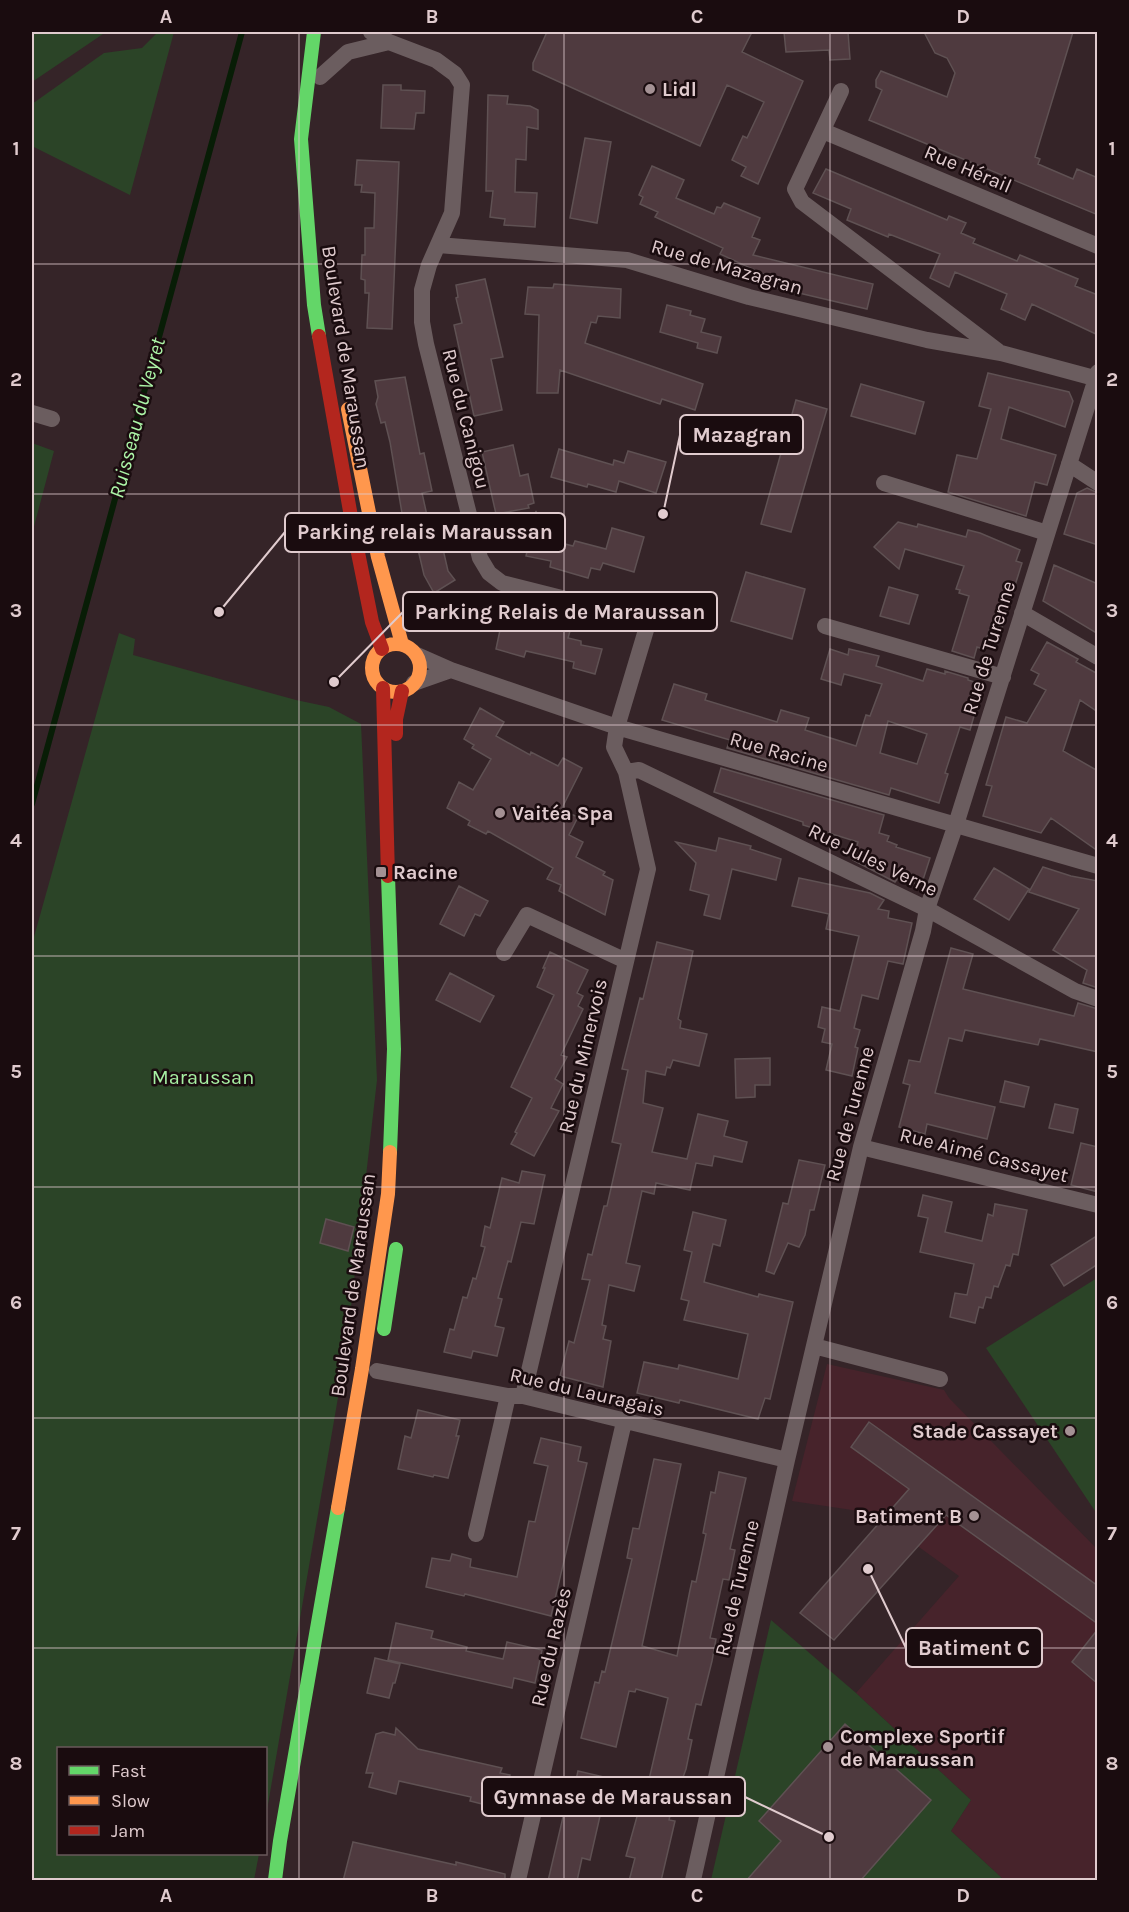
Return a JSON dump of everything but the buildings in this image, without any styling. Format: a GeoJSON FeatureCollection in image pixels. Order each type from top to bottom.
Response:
{"type":"FeatureCollection","features":[{"type":"Feature","properties":{"kind":"main road","name":"Boulevard de Maraussan"},"geometry":{"type":"LineString","coordinates":[[314,32],[302,139],[314,304],[353,528],[372,622],[382,649]]}},
{"type":"Feature","properties":{"kind":"main road","name":"Boulevard de Maraussan"},"geometry":{"type":"LineString","coordinates":[[326,32],[314,139],[326,292],[332,326]]}},
{"type":"Feature","properties":{"kind":"main road","name":"Boulevard de Maraussan"},"geometry":{"type":"LineString","coordinates":[[345,396],[370,524],[393,618],[402,644]]}},
{"type":"Feature","properties":{"kind":"main road"},"geometry":{"type":"LineString","coordinates":[[401,857],[396,719],[408,687],[420,670],[417,655],[408,647],[402,644],[388,645],[376,655],[374,677],[383,688],[395,692],[408,687]]}},
{"type":"Feature","properties":{"kind":"main road","name":"Boulevard de Maraussan"},"geometry":{"type":"LineString","coordinates":[[275,1881],[362,1369],[388,1194],[394,1049],[383,688]]}},
{"type":"Feature","properties":{"kind":"main road","name":"Boulevard de Maraussan"},"geometry":{"type":"LineString","coordinates":[[378,1365],[398,1231]]}},
{"type":"Feature","properties":{"kind":"street","name":"Rue du Canigou"},"geometry":{"type":"LineString","coordinates":[[371,32],[389,42],[436,60],[455,74],[462,86],[452,213],[429,265],[423,290],[422,322],[480,558],[489,573],[502,583],[649,620],[617,727]]}},
{"type":"Feature","properties":{"kind":"street"},"geometry":{"type":"LineString","coordinates":[[320,77],[348,52],[389,42]]}},
{"type":"Feature","properties":{"kind":"street"},"geometry":{"type":"LineString","coordinates":[[823,131],[841,91]]}},
{"type":"Feature","properties":{"kind":"street","name":"Rue de Mazagran"},"geometry":{"type":"LineString","coordinates":[[823,131],[795,189],[802,202],[1001,353]]}},
{"type":"Feature","properties":{"kind":"street","name":"Rue Hérail"},"geometry":{"type":"LineString","coordinates":[[823,131],[1098,246]]}},
{"type":"Feature","properties":{"kind":"street","name":"Rue de Mazagran"},"geometry":{"type":"LineString","coordinates":[[438,245],[627,260],[760,300],[927,340],[1001,353],[1097,377]]}},
{"type":"Feature","properties":{"kind":"street","name":"Rue de Turenne"},"geometry":{"type":"LineString","coordinates":[[693,1881],[787,1460],[861,1147],[923,931],[927,909],[956,825],[1097,377]]}},
{"type":"Feature","properties":{"kind":"street"},"geometry":{"type":"LineString","coordinates":[[32,413],[52,419]]}},
{"type":"Feature","properties":{"kind":"street"},"geometry":{"type":"LineString","coordinates":[[1069,464],[1098,483]]}},
{"type":"Feature","properties":{"kind":"street"},"geometry":{"type":"LineString","coordinates":[[884,483],[1047,533]]}},
{"type":"Feature","properties":{"kind":"street"},"geometry":{"type":"LineString","coordinates":[[1022,613],[1098,657]]}},
{"type":"Feature","properties":{"kind":"street"},"geometry":{"type":"LineString","coordinates":[[825,626],[1003,677]]}},
{"type":"Feature","properties":{"kind":"street","name":"Rue Racine"},"geometry":{"type":"LineString","coordinates":[[417,655],[451,670],[617,727],[1098,866]]}},
{"type":"Feature","properties":{"kind":"street"},"geometry":{"type":"LineString","coordinates":[[408,687],[451,670]]}},
{"type":"Feature","properties":{"kind":"street","name":"Rue du Minervois"},"geometry":{"type":"LineString","coordinates":[[476,1534],[515,1396],[648,869],[626,772],[614,747],[617,727]]}},
{"type":"Feature","properties":{"kind":"street","name":"Rue Jules Verne"},"geometry":{"type":"LineString","coordinates":[[626,772],[639,770],[927,909],[1075,991],[1098,999]]}},
{"type":"Feature","properties":{"kind":"street"},"geometry":{"type":"LineString","coordinates":[[504,953],[527,915],[626,961]]}},
{"type":"Feature","properties":{"kind":"street","name":"Rue Aimé Cassayet"},"geometry":{"type":"LineString","coordinates":[[861,1147],[1098,1204]]}},
{"type":"Feature","properties":{"kind":"street"},"geometry":{"type":"LineString","coordinates":[[814,1346],[940,1379]]}},
{"type":"Feature","properties":{"kind":"street","name":"Rue du Lauragais"},"geometry":{"type":"LineString","coordinates":[[378,1365],[787,1460]]}},
{"type":"Feature","properties":{"kind":"street","name":"Rue du Razès"},"geometry":{"type":"LineString","coordinates":[[518,1881],[624,1422]]}},
{"type":"Feature","properties":{"kind":"shaded area"},"geometry":{"type":"Polygon","coordinates":[[[827,1364],[944,1390],[949,1398],[1097,1549],[1097,1880],[1004,1880],[951,1831],[971,1800],[856,1693],[959,1576],[872,1513],[792,1501],[827,1364]]]}},
{"type":"Feature","properties":{"kind":"green space"},"geometry":{"type":"Polygon","coordinates":[[[32,32],[106,32],[32,82],[32,32]]]}},
{"type":"Feature","properties":{"kind":"green space"},"geometry":{"type":"Polygon","coordinates":[[[158,32],[174,32],[130,195],[32,146],[32,104],[104,53],[142,48],[158,32]]]}},
{"type":"Feature","properties":{"kind":"green space"},"geometry":{"type":"Polygon","coordinates":[[[32,443],[54,451],[32,534],[32,443]]]}},
{"type":"Feature","properties":{"kind":"green space","name":"Maraussan"},"geometry":{"type":"Polygon","coordinates":[[[119,633],[135,639],[133,655],[329,707],[361,724],[377,1080],[346,1351],[267,1810],[267,1747],[57,1747],[57,1855],[259,1855],[254,1880],[32,1880],[32,944],[119,633]]]}},
{"type":"Feature","properties":{"kind":"green space","name":"Stade Cassayet"},"geometry":{"type":"Polygon","coordinates":[[[1097,1278],[1097,1514],[986,1348],[1097,1278]]]}},
{"type":"Feature","properties":{"kind":"green space","name":"Complexe Sportif de Maraussan"},"geometry":{"type":"Polygon","coordinates":[[[771,1620],[856,1693],[971,1800],[951,1831],[1004,1880],[711,1880],[771,1620]]]}},
{"type":"Feature","properties":{"kind":"waterway","name":"Ruisseau du Veyret"},"geometry":{"type":"LineString","coordinates":[[32,804],[242,32]]}},
{"type":"Feature","properties":{"kind":"traffic: fast"},"geometry":{"type":"LineString","coordinates":[[314,32],[301,139],[314,305],[319,336]]}},
{"type":"Feature","properties":{"kind":"traffic: fast"},"geometry":{"type":"LineString","coordinates":[[388,876],[394,1049],[390,1152]]}},
{"type":"Feature","properties":{"kind":"traffic: fast"},"geometry":{"type":"LineString","coordinates":[[384,1329],[396,1249]]}},
{"type":"Feature","properties":{"kind":"traffic: fast"},"geometry":{"type":"LineString","coordinates":[[275,1880],[338,1508]]}},
{"type":"Feature","properties":{"kind":"traffic: slow"},"geometry":{"type":"LineString","coordinates":[[348,409],[378,557],[402,644]]}},
{"type":"Feature","properties":{"kind":"traffic: slow"},"geometry":{"type":"LineString","coordinates":[[396,644],[413,651],[420,668],[413,685],[396,692],[379,685],[372,668],[379,651],[396,644]]}},
{"type":"Feature","properties":{"kind":"traffic: slow"},"geometry":{"type":"LineString","coordinates":[[338,1508],[362,1369],[388,1194],[390,1152]]}},
{"type":"Feature","properties":{"kind":"traffic: jam"},"geometry":{"type":"LineString","coordinates":[[319,336],[353,528],[372,622],[382,649]]}},
{"type":"Feature","properties":{"kind":"traffic: jam"},"geometry":{"type":"LineString","coordinates":[[383,688],[388,876]]}},
{"type":"Feature","properties":{"kind":"traffic: jam"},"geometry":{"type":"LineString","coordinates":[[396,734],[396,719],[402,691]]}},
{"type":"Feature","properties":{"kind":"place","name":"Lidl"},"geometry":{"type":"Point","coordinates":[650,89]}},
{"type":"Feature","properties":{"kind":"place","name":"Mazagran"},"geometry":{"type":"Point","coordinates":[663,514]}},
{"type":"Feature","properties":{"kind":"place","name":"Parking relais Maraussan"},"geometry":{"type":"Point","coordinates":[219,612]}},
{"type":"Feature","properties":{"kind":"place","name":"Parking Relais de Maraussan"},"geometry":{"type":"Point","coordinates":[334,682]}},
{"type":"Feature","properties":{"kind":"place","name":"Vaitéa Spa"},"geometry":{"type":"Point","coordinates":[500,813]}},
{"type":"Feature","properties":{"kind":"place","name":"Racine"},"geometry":{"type":"Point","coordinates":[381,872]}},
{"type":"Feature","properties":{"kind":"place","name":"Stade Cassayet"},"geometry":{"type":"Point","coordinates":[1070,1431]}},
{"type":"Feature","properties":{"kind":"place","name":"Batiment B"},"geometry":{"type":"Point","coordinates":[974,1516]}},
{"type":"Feature","properties":{"kind":"place","name":"Batiment C"},"geometry":{"type":"Point","coordinates":[868,1569]}},
{"type":"Feature","properties":{"kind":"place","name":"Complexe Sportif de Maraussan"},"geometry":{"type":"Point","coordinates":[828,1747]}},
{"type":"Feature","properties":{"kind":"place","name":"Gymnase de Maraussan"},"geometry":{"type":"Point","coordinates":[829,1837]}}]}
